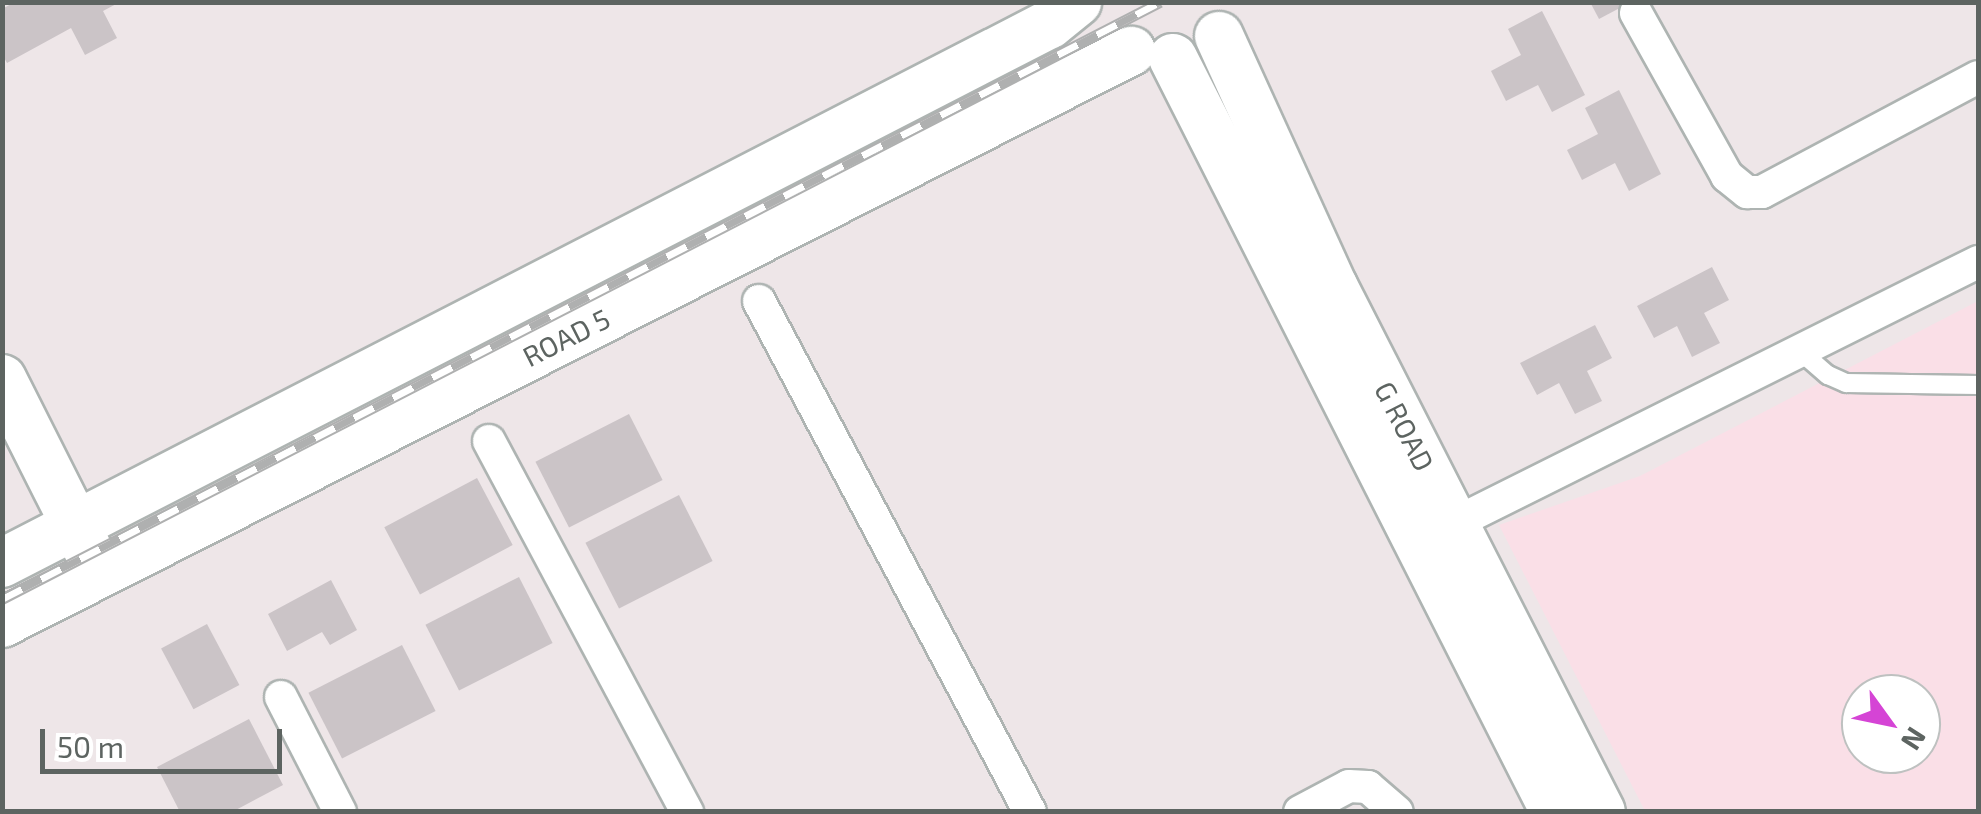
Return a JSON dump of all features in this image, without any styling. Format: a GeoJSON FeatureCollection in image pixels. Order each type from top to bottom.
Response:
{"type":"FeatureCollection","features":[{"type":"Feature","properties":{"kind":"street"},"geometry":{"type":"LineString","coordinates":[[2,562],[1050,24],[1077,2]]}},
{"type":"Feature","properties":{"kind":"street","name":"G ROAD"},"geometry":{"type":"LineString","coordinates":[[1088,2],[1106,34],[1152,55],[1555,812]]}},
{"type":"Feature","properties":{"kind":"street"},"geometry":{"type":"LineString","coordinates":[[1636,13],[1727,176],[1747,192],[1762,192],[1978,77]]}},
{"type":"Feature","properties":{"kind":"street","name":"G ROAD"},"geometry":{"type":"LineString","coordinates":[[1229,19],[1333,286],[1601,812]]}},
{"type":"Feature","properties":{"kind":"street","name":"ROAD 5"},"geometry":{"type":"LineString","coordinates":[[2,623],[1152,55],[1198,51],[1229,19]]}},
{"type":"Feature","properties":{"kind":"street"},"geometry":{"type":"LineString","coordinates":[[1454,523],[1978,262]]}},
{"type":"Feature","properties":{"kind":"street"},"geometry":{"type":"LineString","coordinates":[[760,302],[1030,812]]}},
{"type":"Feature","properties":{"kind":"street"},"geometry":{"type":"LineString","coordinates":[[2,379],[78,525],[98,574]]}},
{"type":"Feature","properties":{"kind":"street"},"geometry":{"type":"LineString","coordinates":[[490,441],[687,812]]}},
{"type":"Feature","properties":{"kind":"street"},"geometry":{"type":"LineString","coordinates":[[281,697],[340,812]]}},
{"type":"Feature","properties":{"kind":"street"},"geometry":{"type":"LineString","coordinates":[[1300,812],[1349,786],[1368,787],[1398,812]]}},
{"type":"Feature","properties":{"kind":"lane"},"geometry":{"type":"LineString","coordinates":[[1800,351],[1828,375],[1846,384],[1978,386]]}},
{"type":"Feature","properties":{"kind":"shaded area"},"geometry":{"type":"Polygon","coordinates":[[[1978,301],[1978,811],[1645,811],[1499,525],[1640,476],[1978,301]]]}},
{"type":"Feature","properties":{"kind":"building"},"geometry":{"type":"Polygon","coordinates":[[[15,2],[120,2],[103,11],[117,38],[85,55],[71,28],[7,63],[2,54],[2,9],[15,2]]]}},
{"type":"Feature","properties":{"kind":"building"},"geometry":{"type":"Polygon","coordinates":[[[1590,2],[1631,2],[1599,19],[1590,2]]]}},
{"type":"Feature","properties":{"kind":"building"},"geometry":{"type":"Polygon","coordinates":[[[1542,11],[1585,95],[1552,112],[1538,85],[1506,101],[1491,71],[1521,55],[1508,29],[1542,11]]]}},
{"type":"Feature","properties":{"kind":"building"},"geometry":{"type":"Polygon","coordinates":[[[1619,90],[1661,174],[1629,191],[1615,163],[1582,180],[1567,150],[1598,134],[1585,108],[1619,90]]]}},
{"type":"Feature","properties":{"kind":"building"},"geometry":{"type":"Polygon","coordinates":[[[1712,267],[1729,300],[1704,313],[1720,343],[1692,357],[1677,326],[1654,338],[1637,306],[1712,267]]]}},
{"type":"Feature","properties":{"kind":"building"},"geometry":{"type":"Polygon","coordinates":[[[1595,325],[1612,358],[1587,371],[1602,401],[1575,414],[1559,383],[1537,395],[1520,363],[1595,325]]]}},
{"type":"Feature","properties":{"kind":"building"},"geometry":{"type":"Polygon","coordinates":[[[629,414],[663,480],[569,528],[535,462],[629,414]]]}},
{"type":"Feature","properties":{"kind":"building"},"geometry":{"type":"Polygon","coordinates":[[[477,478],[513,545],[420,594],[384,527],[477,478]]]}},
{"type":"Feature","properties":{"kind":"building"},"geometry":{"type":"Polygon","coordinates":[[[679,495],[713,561],[619,609],[585,543],[679,495]]]}},
{"type":"Feature","properties":{"kind":"building"},"geometry":{"type":"Polygon","coordinates":[[[519,577],[553,643],[459,691],[425,625],[519,577]]]}},
{"type":"Feature","properties":{"kind":"building"},"geometry":{"type":"Polygon","coordinates":[[[331,580],[357,630],[330,645],[322,632],[287,651],[268,614],[331,580]]]}},
{"type":"Feature","properties":{"kind":"building"},"geometry":{"type":"Polygon","coordinates":[[[207,624],[239,685],[193,709],[161,648],[207,624]]]}},
{"type":"Feature","properties":{"kind":"building"},"geometry":{"type":"Polygon","coordinates":[[[402,645],[436,711],[342,759],[308,693],[402,645]]]}},
{"type":"Feature","properties":{"kind":"building"},"geometry":{"type":"Polygon","coordinates":[[[249,719],[283,785],[232,812],[180,812],[157,767],[249,719]]]}},
{"type":"Feature","properties":{"kind":"railway"},"geometry":{"type":"LineString","coordinates":[[2,599],[1160,2]]}}]}
